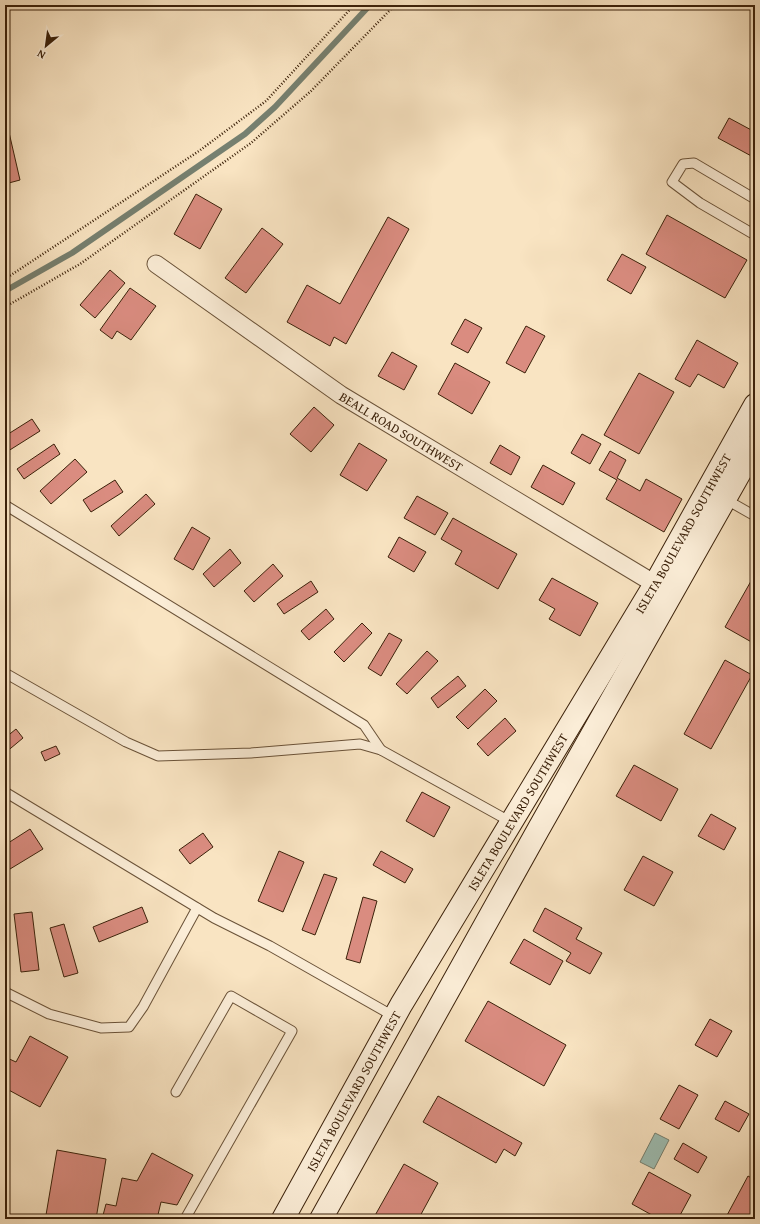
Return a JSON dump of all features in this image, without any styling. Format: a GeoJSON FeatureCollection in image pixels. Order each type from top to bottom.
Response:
{"type":"FeatureCollection","features":[{"type":"Feature","properties":{"kind":"main road","name":"ISLETA BOULEVARD SOUTHWEST"},"geometry":{"type":"LineString","coordinates":[[283,1219],[395,1017],[655,584],[755,406]]}},
{"type":"Feature","properties":{"kind":"main road","name":"ISLETA BOULEVARD SOUTHWEST"},"geometry":{"type":"LineString","coordinates":[[321,1219],[755,446]]}},
{"type":"Feature","properties":{"kind":"street","name":"BEALL ROAD SOUTHWEST"},"geometry":{"type":"LineString","coordinates":[[156,264],[341,395],[655,584]]}},
{"type":"Feature","properties":{"kind":"lane"},"geometry":{"type":"LineString","coordinates":[[755,199],[694,163],[683,164],[672,182],[700,203],[755,235]]}},
{"type":"Feature","properties":{"kind":"lane"},"geometry":{"type":"LineString","coordinates":[[725,500],[755,516]]}},
{"type":"Feature","properties":{"kind":"lane"},"geometry":{"type":"LineString","coordinates":[[5,505],[364,725],[381,750]]}},
{"type":"Feature","properties":{"kind":"lane"},"geometry":{"type":"LineString","coordinates":[[5,673],[126,742],[158,756],[251,753],[360,744],[381,750],[512,823]]}},
{"type":"Feature","properties":{"kind":"lane"},"geometry":{"type":"LineString","coordinates":[[5,792],[197,908],[270,946],[395,1017]]}},
{"type":"Feature","properties":{"kind":"lane"},"geometry":{"type":"LineString","coordinates":[[5,992],[49,1014],[101,1028],[129,1027],[143,1007],[197,908]]}},
{"type":"Feature","properties":{"kind":"lane"},"geometry":{"type":"LineString","coordinates":[[176,1092],[231,996],[292,1031],[185,1219]]}},
{"type":"Feature","properties":{"kind":"path"},"geometry":{"type":"LineString","coordinates":[[5,279],[199,150],[266,101],[354,5]]}},
{"type":"Feature","properties":{"kind":"path"},"geometry":{"type":"LineString","coordinates":[[5,307],[80,264],[251,143],[311,91],[395,5]]}},
{"type":"Feature","properties":{"kind":"water"},"geometry":{"type":"Polygon","coordinates":[[[655,1133],[669,1140],[654,1169],[640,1162],[655,1133]]]}},
{"type":"Feature","properties":{"kind":"building"},"geometry":{"type":"Polygon","coordinates":[[[729,118],[755,132],[755,158],[718,138],[729,118]]]}},
{"type":"Feature","properties":{"kind":"building"},"geometry":{"type":"Polygon","coordinates":[[[8,128],[20,180],[5,184],[5,129],[8,128]]]}},
{"type":"Feature","properties":{"kind":"building"},"geometry":{"type":"Polygon","coordinates":[[[196,194],[222,209],[200,249],[174,234],[196,194]]]}},
{"type":"Feature","properties":{"kind":"building"},"geometry":{"type":"Polygon","coordinates":[[[667,215],[747,260],[725,298],[646,254],[667,215]]]}},
{"type":"Feature","properties":{"kind":"building"},"geometry":{"type":"Polygon","coordinates":[[[388,217],[409,229],[346,344],[334,337],[330,346],[287,322],[307,285],[340,304],[388,217]]]}},
{"type":"Feature","properties":{"kind":"building"},"geometry":{"type":"Polygon","coordinates":[[[262,228],[283,244],[246,293],[225,278],[262,228]]]}},
{"type":"Feature","properties":{"kind":"building"},"geometry":{"type":"Polygon","coordinates":[[[622,254],[646,267],[631,294],[607,280],[622,254]]]}},
{"type":"Feature","properties":{"kind":"building"},"geometry":{"type":"Polygon","coordinates":[[[110,270],[125,283],[95,318],[80,305],[110,270]]]}},
{"type":"Feature","properties":{"kind":"building"},"geometry":{"type":"Polygon","coordinates":[[[130,288],[156,306],[131,340],[117,331],[112,339],[100,330],[130,288]]]}},
{"type":"Feature","properties":{"kind":"building"},"geometry":{"type":"Polygon","coordinates":[[[465,319],[482,328],[468,353],[451,344],[465,319]]]}},
{"type":"Feature","properties":{"kind":"building"},"geometry":{"type":"Polygon","coordinates":[[[526,326],[545,336],[525,373],[506,363],[526,326]]]}},
{"type":"Feature","properties":{"kind":"building"},"geometry":{"type":"Polygon","coordinates":[[[697,340],[738,363],[724,388],[698,374],[690,387],[675,379],[697,340]]]}},
{"type":"Feature","properties":{"kind":"building"},"geometry":{"type":"Polygon","coordinates":[[[392,352],[417,366],[404,390],[378,376],[392,352]]]}},
{"type":"Feature","properties":{"kind":"building"},"geometry":{"type":"Polygon","coordinates":[[[455,363],[490,382],[472,414],[438,394],[455,363]]]}},
{"type":"Feature","properties":{"kind":"building"},"geometry":{"type":"Polygon","coordinates":[[[639,373],[674,392],[639,454],[604,435],[639,373]]]}},
{"type":"Feature","properties":{"kind":"building"},"geometry":{"type":"Polygon","coordinates":[[[314,407],[334,425],[311,452],[290,434],[314,407]]]}},
{"type":"Feature","properties":{"kind":"building"},"geometry":{"type":"Polygon","coordinates":[[[32,419],[40,431],[5,453],[5,436],[32,419]]]}},
{"type":"Feature","properties":{"kind":"building"},"geometry":{"type":"Polygon","coordinates":[[[582,434],[601,444],[590,464],[571,453],[582,434]]]}},
{"type":"Feature","properties":{"kind":"building"},"geometry":{"type":"Polygon","coordinates":[[[359,443],[387,460],[367,491],[340,475],[359,443]]]}},
{"type":"Feature","properties":{"kind":"building"},"geometry":{"type":"Polygon","coordinates":[[[54,444],[60,454],[24,479],[17,469],[54,444]]]}},
{"type":"Feature","properties":{"kind":"building"},"geometry":{"type":"Polygon","coordinates":[[[500,445],[520,457],[511,475],[490,463],[500,445]]]}},
{"type":"Feature","properties":{"kind":"building"},"geometry":{"type":"Polygon","coordinates":[[[610,451],[626,460],[617,478],[640,491],[646,479],[682,499],[664,532],[606,499],[617,480],[599,470],[610,451]]]}},
{"type":"Feature","properties":{"kind":"building"},"geometry":{"type":"Polygon","coordinates":[[[75,459],[87,472],[51,504],[40,491],[75,459]]]}},
{"type":"Feature","properties":{"kind":"building"},"geometry":{"type":"Polygon","coordinates":[[[543,465],[575,483],[563,505],[531,487],[543,465]]]}},
{"type":"Feature","properties":{"kind":"building"},"geometry":{"type":"Polygon","coordinates":[[[115,480],[123,492],[91,512],[83,500],[115,480]]]}},
{"type":"Feature","properties":{"kind":"building"},"geometry":{"type":"Polygon","coordinates":[[[146,494],[155,504],[119,536],[111,526],[146,494]]]}},
{"type":"Feature","properties":{"kind":"building"},"geometry":{"type":"Polygon","coordinates":[[[417,496],[448,513],[435,535],[404,518],[417,496]]]}},
{"type":"Feature","properties":{"kind":"building"},"geometry":{"type":"Polygon","coordinates":[[[453,518],[517,554],[498,589],[455,564],[462,551],[441,539],[453,518]]]}},
{"type":"Feature","properties":{"kind":"building"},"geometry":{"type":"Polygon","coordinates":[[[192,527],[210,538],[193,570],[174,559],[192,527]]]}},
{"type":"Feature","properties":{"kind":"building"},"geometry":{"type":"Polygon","coordinates":[[[399,537],[426,552],[414,572],[388,557],[399,537]]]}},
{"type":"Feature","properties":{"kind":"building"},"geometry":{"type":"Polygon","coordinates":[[[230,549],[241,563],[214,587],[203,574],[230,549]]]}},
{"type":"Feature","properties":{"kind":"building"},"geometry":{"type":"Polygon","coordinates":[[[273,564],[283,576],[254,602],[244,591],[273,564]]]}},
{"type":"Feature","properties":{"kind":"building"},"geometry":{"type":"Polygon","coordinates":[[[755,574],[755,644],[725,627],[755,574]]]}},
{"type":"Feature","properties":{"kind":"building"},"geometry":{"type":"Polygon","coordinates":[[[552,578],[598,603],[580,636],[549,619],[555,609],[539,600],[552,578]]]}},
{"type":"Feature","properties":{"kind":"building"},"geometry":{"type":"Polygon","coordinates":[[[311,581],[318,592],[284,614],[277,604],[311,581]]]}},
{"type":"Feature","properties":{"kind":"building"},"geometry":{"type":"Polygon","coordinates":[[[326,609],[334,619],[309,640],[301,631],[326,609]]]}},
{"type":"Feature","properties":{"kind":"building"},"geometry":{"type":"Polygon","coordinates":[[[362,623],[372,633],[344,662],[334,652],[362,623]]]}},
{"type":"Feature","properties":{"kind":"building"},"geometry":{"type":"Polygon","coordinates":[[[389,633],[402,640],[381,676],[368,668],[389,633]]]}},
{"type":"Feature","properties":{"kind":"building"},"geometry":{"type":"Polygon","coordinates":[[[427,651],[438,661],[407,694],[396,684],[427,651]]]}},
{"type":"Feature","properties":{"kind":"building"},"geometry":{"type":"Polygon","coordinates":[[[725,660],[752,675],[711,749],[684,734],[725,660]]]}},
{"type":"Feature","properties":{"kind":"building"},"geometry":{"type":"Polygon","coordinates":[[[458,676],[466,686],[438,708],[431,698],[458,676]]]}},
{"type":"Feature","properties":{"kind":"building"},"geometry":{"type":"Polygon","coordinates":[[[485,689],[497,701],[468,729],[456,717],[485,689]]]}},
{"type":"Feature","properties":{"kind":"building"},"geometry":{"type":"Polygon","coordinates":[[[505,718],[516,731],[488,756],[477,744],[505,718]]]}},
{"type":"Feature","properties":{"kind":"building"},"geometry":{"type":"Polygon","coordinates":[[[16,729],[23,738],[5,753],[5,738],[16,729]]]}},
{"type":"Feature","properties":{"kind":"building"},"geometry":{"type":"Polygon","coordinates":[[[56,746],[60,754],[45,761],[41,752],[56,746]]]}},
{"type":"Feature","properties":{"kind":"building"},"geometry":{"type":"Polygon","coordinates":[[[634,765],[678,789],[661,821],[616,796],[634,765]]]}},
{"type":"Feature","properties":{"kind":"building"},"geometry":{"type":"Polygon","coordinates":[[[422,792],[450,807],[434,837],[406,821],[422,792]]]}},
{"type":"Feature","properties":{"kind":"building"},"geometry":{"type":"Polygon","coordinates":[[[711,814],[736,828],[724,850],[698,836],[711,814]]]}},
{"type":"Feature","properties":{"kind":"building"},"geometry":{"type":"Polygon","coordinates":[[[30,829],[43,849],[10,869],[5,862],[5,845],[30,829]]]}},
{"type":"Feature","properties":{"kind":"building"},"geometry":{"type":"Polygon","coordinates":[[[203,833],[213,847],[190,864],[179,850],[203,833]]]}},
{"type":"Feature","properties":{"kind":"building"},"geometry":{"type":"Polygon","coordinates":[[[279,851],[304,862],[283,912],[258,901],[279,851]]]}},
{"type":"Feature","properties":{"kind":"building"},"geometry":{"type":"Polygon","coordinates":[[[381,851],[413,869],[405,883],[373,865],[381,851]]]}},
{"type":"Feature","properties":{"kind":"building"},"geometry":{"type":"Polygon","coordinates":[[[643,856],[673,872],[654,906],[624,890],[643,856]]]}},
{"type":"Feature","properties":{"kind":"building"},"geometry":{"type":"Polygon","coordinates":[[[324,874],[337,878],[315,935],[302,930],[324,874]]]}},
{"type":"Feature","properties":{"kind":"building"},"geometry":{"type":"Polygon","coordinates":[[[363,897],[377,901],[360,963],[346,959],[363,897]]]}},
{"type":"Feature","properties":{"kind":"building"},"geometry":{"type":"Polygon","coordinates":[[[142,907],[148,922],[99,942],[93,927],[142,907]]]}},
{"type":"Feature","properties":{"kind":"building"},"geometry":{"type":"Polygon","coordinates":[[[545,908],[582,928],[576,939],[602,953],[590,974],[566,961],[571,953],[533,931],[545,908]]]}},
{"type":"Feature","properties":{"kind":"building"},"geometry":{"type":"Polygon","coordinates":[[[32,912],[39,970],[21,972],[14,914],[32,912]]]}},
{"type":"Feature","properties":{"kind":"building"},"geometry":{"type":"Polygon","coordinates":[[[64,924],[78,973],[64,977],[50,928],[64,924]]]}},
{"type":"Feature","properties":{"kind":"building"},"geometry":{"type":"Polygon","coordinates":[[[524,939],[563,961],[550,985],[510,963],[524,939]]]}},
{"type":"Feature","properties":{"kind":"building"},"geometry":{"type":"Polygon","coordinates":[[[488,1001],[566,1045],[544,1086],[465,1041],[488,1001]]]}},
{"type":"Feature","properties":{"kind":"building"},"geometry":{"type":"Polygon","coordinates":[[[710,1019],[732,1031],[717,1057],[695,1045],[710,1019]]]}},
{"type":"Feature","properties":{"kind":"building"},"geometry":{"type":"Polygon","coordinates":[[[30,1036],[68,1057],[40,1107],[5,1088],[5,1057],[16,1062],[30,1036]]]}},
{"type":"Feature","properties":{"kind":"building"},"geometry":{"type":"Polygon","coordinates":[[[679,1085],[698,1095],[679,1129],[660,1119],[679,1085]]]}},
{"type":"Feature","properties":{"kind":"building"},"geometry":{"type":"Polygon","coordinates":[[[438,1096],[522,1143],[515,1156],[504,1149],[496,1163],[423,1122],[438,1096]]]}},
{"type":"Feature","properties":{"kind":"building"},"geometry":{"type":"Polygon","coordinates":[[[725,1101],[749,1114],[739,1132],[715,1119],[725,1101]]]}},
{"type":"Feature","properties":{"kind":"building"},"geometry":{"type":"Polygon","coordinates":[[[683,1143],[707,1157],[698,1173],[674,1159],[683,1143]]]}},
{"type":"Feature","properties":{"kind":"building"},"geometry":{"type":"Polygon","coordinates":[[[57,1150],[106,1159],[96,1219],[72,1219],[46,1215],[57,1150]]]}},
{"type":"Feature","properties":{"kind":"building"},"geometry":{"type":"Polygon","coordinates":[[[152,1153],[193,1175],[177,1205],[161,1202],[157,1219],[102,1219],[106,1204],[116,1206],[122,1178],[137,1181],[152,1153]]]}},
{"type":"Feature","properties":{"kind":"building"},"geometry":{"type":"Polygon","coordinates":[[[404,1164],[438,1183],[419,1218],[421,1219],[373,1219],[404,1164]]]}},
{"type":"Feature","properties":{"kind":"building"},"geometry":{"type":"Polygon","coordinates":[[[649,1172],[691,1195],[678,1219],[659,1219],[632,1204],[649,1172]]]}},
{"type":"Feature","properties":{"kind":"building"},"geometry":{"type":"Polygon","coordinates":[[[748,1176],[755,1180],[755,1219],[725,1219],[748,1176]]]}},
{"type":"Feature","properties":{"kind":"waterway"},"geometry":{"type":"LineString","coordinates":[[5,291],[72,253],[245,134],[275,107],[370,5]]}}]}
